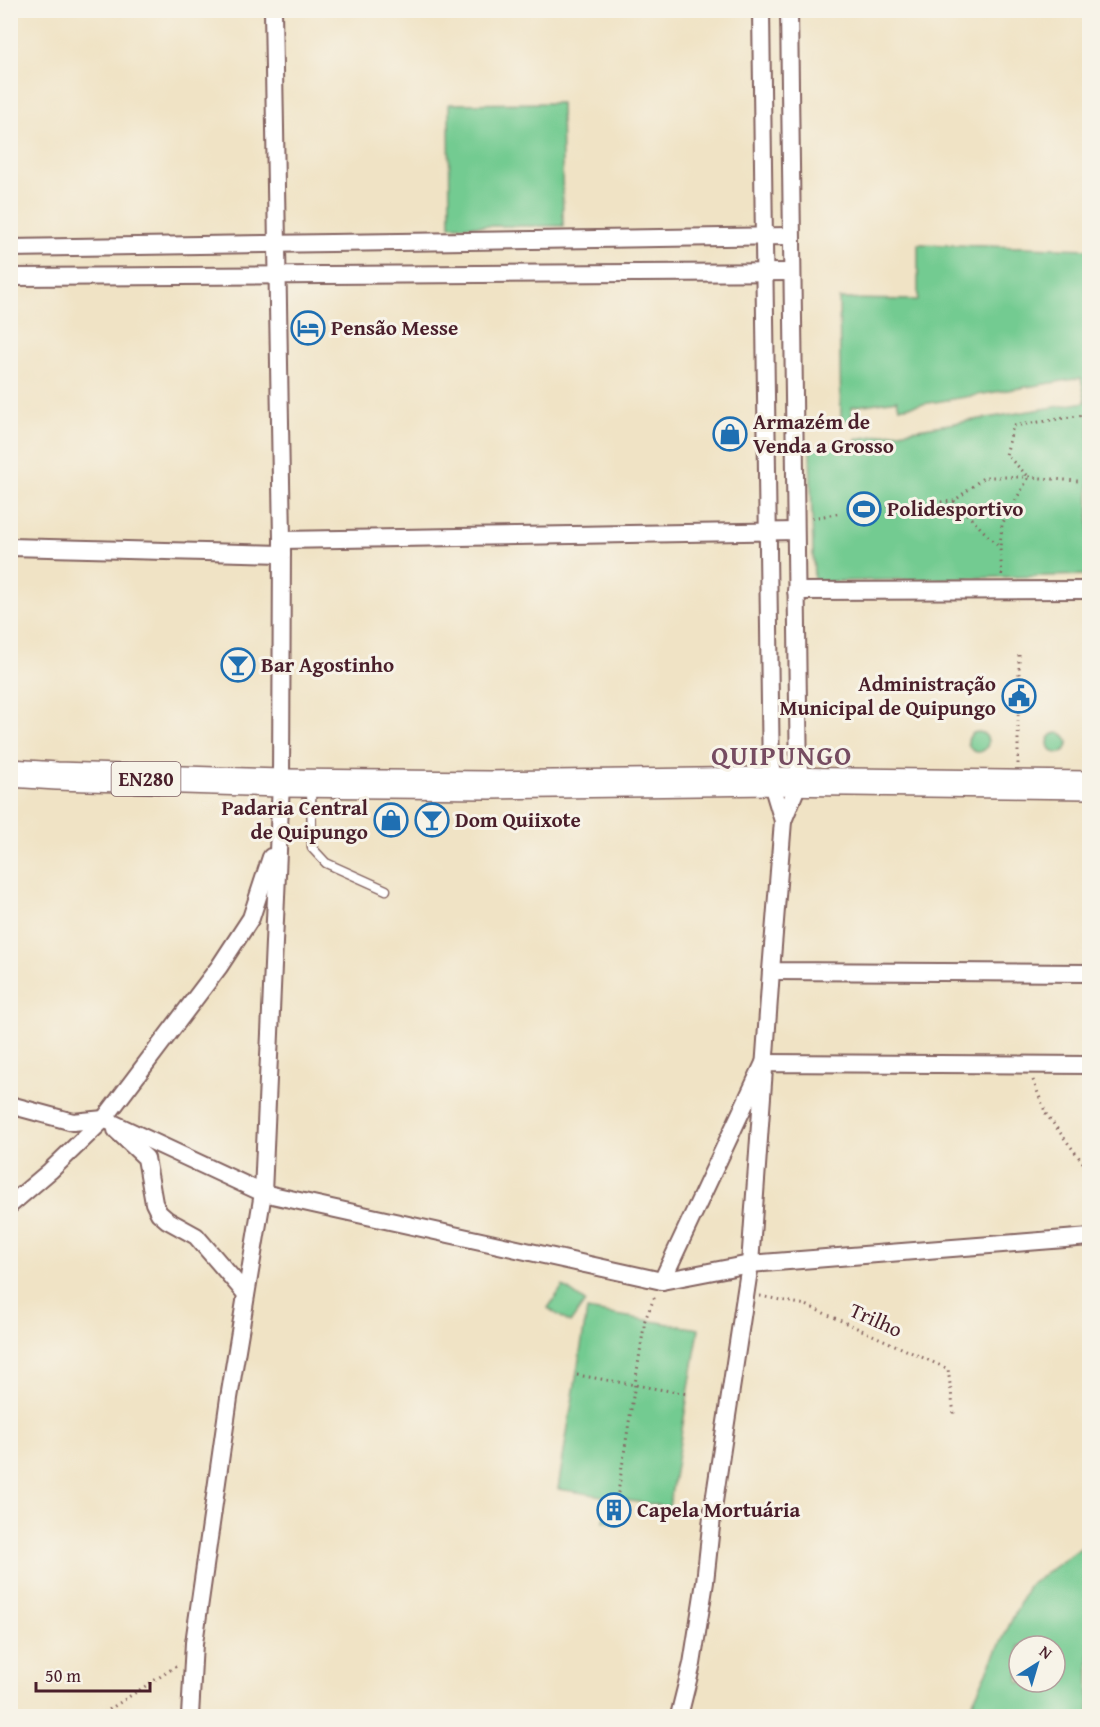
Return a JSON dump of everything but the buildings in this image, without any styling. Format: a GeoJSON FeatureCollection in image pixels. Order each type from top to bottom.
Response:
{"type":"FeatureCollection","features":[{"type":"Feature","properties":{"kind":"main road","name":"EN280"},"geometry":{"type":"LineString","coordinates":[[10,773],[281,783],[490,785],[771,781],[1089,785]]}},
{"type":"Feature","properties":{"kind":"street"},"geometry":{"type":"LineString","coordinates":[[190,1716],[193,1654],[229,1398],[263,1193],[281,783],[282,547],[273,10]]}},
{"type":"Feature","properties":{"kind":"street"},"geometry":{"type":"LineString","coordinates":[[762,10],[771,781],[783,821]]}},
{"type":"Feature","properties":{"kind":"street"},"geometry":{"type":"LineString","coordinates":[[679,1716],[692,1664],[705,1582],[713,1508],[750,1264],[783,821],[799,782],[789,10]]}},
{"type":"Feature","properties":{"kind":"street"},"geometry":{"type":"LineString","coordinates":[[10,248],[791,236]]}},
{"type":"Feature","properties":{"kind":"street"},"geometry":{"type":"LineString","coordinates":[[10,277],[792,272]]}},
{"type":"Feature","properties":{"kind":"street"},"geometry":{"type":"LineString","coordinates":[[10,547],[282,547],[795,531]]}},
{"type":"Feature","properties":{"kind":"street"},"geometry":{"type":"LineString","coordinates":[[796,591],[1089,590]]}},
{"type":"Feature","properties":{"kind":"street"},"geometry":{"type":"LineString","coordinates":[[10,1205],[50,1172],[104,1119],[219,967],[251,918],[278,838]]}},
{"type":"Feature","properties":{"kind":"street"},"geometry":{"type":"LineString","coordinates":[[771,971],[1089,973]]}},
{"type":"Feature","properties":{"kind":"street"},"geometry":{"type":"LineString","coordinates":[[764,1063],[1089,1065]]}},
{"type":"Feature","properties":{"kind":"street"},"geometry":{"type":"LineString","coordinates":[[662,1281],[764,1063]]}},
{"type":"Feature","properties":{"kind":"street"},"geometry":{"type":"LineString","coordinates":[[10,1105],[73,1122],[104,1119],[263,1193],[662,1281],[750,1264],[1089,1237]]}},
{"type":"Feature","properties":{"kind":"street"},"geometry":{"type":"LineString","coordinates":[[104,1119],[146,1158],[154,1203],[159,1213],[196,1236],[246,1294]]}},
{"type":"Feature","properties":{"kind":"lane"},"geometry":{"type":"LineString","coordinates":[[311,783],[312,848],[326,862],[386,890]]}},
{"type":"Feature","properties":{"kind":"path"},"geometry":{"type":"LineString","coordinates":[[1029,477],[1006,455],[1013,426],[1089,414]]}},
{"type":"Feature","properties":{"kind":"path"},"geometry":{"type":"LineString","coordinates":[[887,506],[954,501],[984,477],[1029,477],[1089,482]]}},
{"type":"Feature","properties":{"kind":"path"},"geometry":{"type":"LineString","coordinates":[[1002,577],[1000,548],[1002,524],[1029,477]]}},
{"type":"Feature","properties":{"kind":"path"},"geometry":{"type":"LineString","coordinates":[[954,501],[1000,548]]}},
{"type":"Feature","properties":{"kind":"path"},"geometry":{"type":"LineString","coordinates":[[812,518],[841,513]]}},
{"type":"Feature","properties":{"kind":"path"},"geometry":{"type":"LineString","coordinates":[[1018,655],[1019,681]]}},
{"type":"Feature","properties":{"kind":"path"},"geometry":{"type":"LineString","coordinates":[[1018,713],[1018,765]]}},
{"type":"Feature","properties":{"kind":"path"},"geometry":{"type":"LineString","coordinates":[[1026,1065],[1046,1114],[1089,1172]]}},
{"type":"Feature","properties":{"kind":"path"},"geometry":{"type":"LineString","coordinates":[[616,1499],[645,1320],[662,1281]]}},
{"type":"Feature","properties":{"kind":"path","name":"Trilho"},"geometry":{"type":"LineString","coordinates":[[746,1293],[806,1305],[948,1370],[954,1414]]}},
{"type":"Feature","properties":{"kind":"path"},"geometry":{"type":"LineString","coordinates":[[577,1375],[688,1394]]}},
{"type":"Feature","properties":{"kind":"path"},"geometry":{"type":"LineString","coordinates":[[99,1716],[193,1654]]}},
{"type":"Feature","properties":{"kind":"green space"},"geometry":{"type":"Polygon","coordinates":[[[561,103],[563,226],[450,226],[449,104],[561,103]]]}},
{"type":"Feature","properties":{"kind":"green space"},"geometry":{"type":"Polygon","coordinates":[[[918,244],[1089,249],[1089,575],[814,582],[810,450],[856,442],[856,439],[1086,402],[1081,378],[899,408],[897,400],[851,407],[853,420],[841,421],[839,299],[918,300],[918,244]]]}},
{"type":"Feature","properties":{"kind":"green space"},"geometry":{"type":"Polygon","coordinates":[[[978,732],[985,735],[988,742],[985,749],[978,752],[971,749],[968,742],[971,735],[978,732]]]}},
{"type":"Feature","properties":{"kind":"green space"},"geometry":{"type":"Polygon","coordinates":[[[1058,733],[1065,736],[1068,743],[1065,750],[1058,753],[1051,750],[1048,743],[1051,736],[1058,733]]]}},
{"type":"Feature","properties":{"kind":"green space"},"geometry":{"type":"Polygon","coordinates":[[[563,1286],[585,1302],[570,1323],[548,1308],[563,1286]]]}},
{"type":"Feature","properties":{"kind":"green space"},"geometry":{"type":"Polygon","coordinates":[[[587,1310],[699,1329],[669,1507],[625,1500],[620,1524],[604,1521],[608,1497],[558,1489],[587,1310]]]}},
{"type":"Feature","properties":{"kind":"green space"},"geometry":{"type":"Polygon","coordinates":[[[1089,1542],[1089,1716],[966,1716],[1028,1586],[1089,1542]]]}},
{"type":"Feature","properties":{"kind":"place","name":"Pensão Messe"},"geometry":{"type":"Point","coordinates":[308,328]}},
{"type":"Feature","properties":{"kind":"place","name":"Armazém de Venda a Grosso"},"geometry":{"type":"Point","coordinates":[730,434]}},
{"type":"Feature","properties":{"kind":"place","name":"Polidesportivo"},"geometry":{"type":"Point","coordinates":[864,509]}},
{"type":"Feature","properties":{"kind":"place","name":"Bar Agostinho"},"geometry":{"type":"Point","coordinates":[238,665]}},
{"type":"Feature","properties":{"kind":"place","name":"Administração Municipal de Quipungo"},"geometry":{"type":"Point","coordinates":[1019,696]}},
{"type":"Feature","properties":{"kind":"place","name":"Padaria Central de Quipungo"},"geometry":{"type":"Point","coordinates":[391,820]}},
{"type":"Feature","properties":{"kind":"place","name":"Dom Quiixote"},"geometry":{"type":"Point","coordinates":[432,820]}},
{"type":"Feature","properties":{"kind":"place","name":"Capela Mortuária"},"geometry":{"type":"Point","coordinates":[614,1510]}},
{"type":"Feature","properties":{"kind":"district","name":"QUIPUNGO"},"geometry":{"type":"Point","coordinates":[782,756]}}]}
